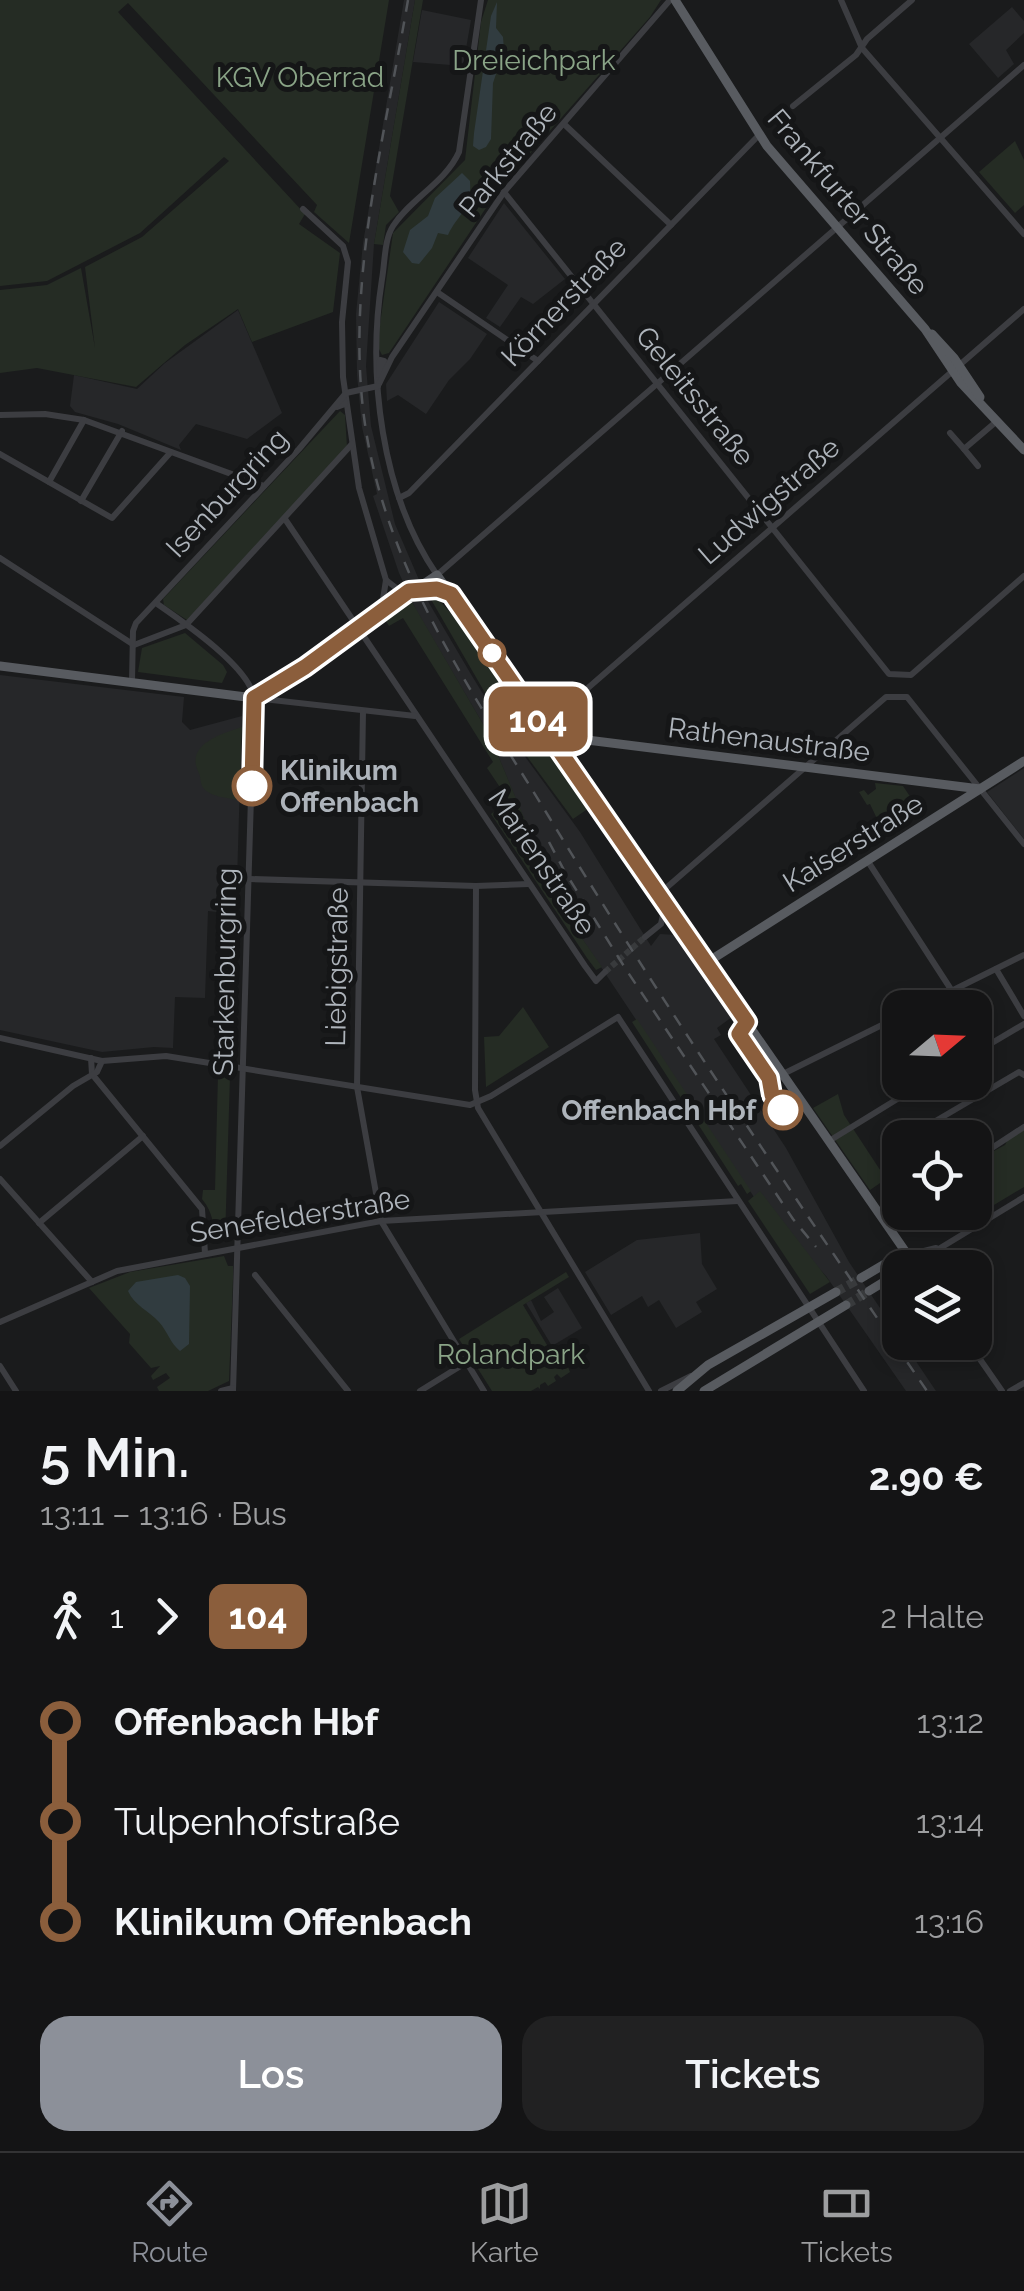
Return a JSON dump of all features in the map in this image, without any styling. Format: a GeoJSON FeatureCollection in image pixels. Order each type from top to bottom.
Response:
{"type":"FeatureCollection","features":[{"type":"Feature","properties":{"kind":"main road","name":"Frankfurter Straße"},"geometry":{"type":"LineString","coordinates":[[673,0],[759,136],[925,330],[936,337],[955,368],[1024,450]]}},
{"type":"Feature","properties":{"kind":"main road"},"geometry":{"type":"LineString","coordinates":[[0,666],[254,698],[275,688],[437,575],[903,1250]]}},
{"type":"Feature","properties":{"kind":"main road"},"geometry":{"type":"LineString","coordinates":[[406,593],[437,589],[451,594]]}},
{"type":"Feature","properties":{"kind":"main road","name":"Rathenaustraße"},"geometry":{"type":"LineString","coordinates":[[553,741],[563,737],[980,788]]}},
{"type":"Feature","properties":{"kind":"main road","name":"Kaiserstraße"},"geometry":{"type":"LineString","coordinates":[[706,963],[1024,761]]}},
{"type":"Feature","properties":{"kind":"main road"},"geometry":{"type":"LineString","coordinates":[[861,1278],[882,1265]]}},
{"type":"Feature","properties":{"kind":"main road"},"geometry":{"type":"LineString","coordinates":[[869,1291],[882,1283]]}},
{"type":"Feature","properties":{"kind":"main road"},"geometry":{"type":"LineString","coordinates":[[704,1391],[815,1315],[836,1292]]}},
{"type":"Feature","properties":{"kind":"main road"},"geometry":{"type":"LineString","coordinates":[[677,1391],[693,1375],[815,1315],[846,1306]]}},
{"type":"Feature","properties":{"kind":"street"},"geometry":{"type":"LineString","coordinates":[[481,0],[458,152],[449,169],[392,228],[374,350],[399,498],[412,532],[437,575],[1024,65]]}},
{"type":"Feature","properties":{"kind":"street","name":"Parkstraße"},"geometry":{"type":"LineString","coordinates":[[378,386],[388,359],[504,192],[673,0]]}},
{"type":"Feature","properties":{"kind":"street"},"geometry":{"type":"LineString","coordinates":[[841,0],[862,48],[1024,234]]}},
{"type":"Feature","properties":{"kind":"street"},"geometry":{"type":"LineString","coordinates":[[794,106],[912,0]]}},
{"type":"Feature","properties":{"kind":"street"},"geometry":{"type":"LineString","coordinates":[[564,124],[671,225]]}},
{"type":"Feature","properties":{"kind":"street","name":"Körnerstraße"},"geometry":{"type":"LineString","coordinates":[[399,498],[759,136]]}},
{"type":"Feature","properties":{"kind":"street","name":"Geleitsstraße"},"geometry":{"type":"LineString","coordinates":[[504,192],[889,674],[911,676],[1024,576]]}},
{"type":"Feature","properties":{"kind":"street"},"geometry":{"type":"LineString","coordinates":[[302,209],[346,252],[344,397],[364,510],[386,580],[380,612]]}},
{"type":"Feature","properties":{"kind":"street"},"geometry":{"type":"LineString","coordinates":[[436,292],[538,361]]}},
{"type":"Feature","properties":{"kind":"street","name":"Ludwigstraße"},"geometry":{"type":"LineString","coordinates":[[543,727],[1024,309]]}},
{"type":"Feature","properties":{"kind":"street"},"geometry":{"type":"LineString","coordinates":[[374,350],[388,359]]}},
{"type":"Feature","properties":{"kind":"street"},"geometry":{"type":"LineString","coordinates":[[344,397],[378,386]]}},
{"type":"Feature","properties":{"kind":"street","name":"Isenburgring"},"geometry":{"type":"LineString","coordinates":[[132,682],[134,628],[344,397]]}},
{"type":"Feature","properties":{"kind":"street"},"geometry":{"type":"LineString","coordinates":[[330,414],[340,408],[349,411]]}},
{"type":"Feature","properties":{"kind":"street"},"geometry":{"type":"LineString","coordinates":[[0,415],[37,413],[84,420],[264,486]]}},
{"type":"Feature","properties":{"kind":"street"},"geometry":{"type":"LineString","coordinates":[[49,482],[84,420]]}},
{"type":"Feature","properties":{"kind":"street"},"geometry":{"type":"LineString","coordinates":[[964,449],[998,420]]}},
{"type":"Feature","properties":{"kind":"street"},"geometry":{"type":"LineString","coordinates":[[81,501],[122,431]]}},
{"type":"Feature","properties":{"kind":"street"},"geometry":{"type":"LineString","coordinates":[[950,433],[978,466]]}},
{"type":"Feature","properties":{"kind":"street"},"geometry":{"type":"LineString","coordinates":[[0,558],[134,645],[186,625],[352,444]]}},
{"type":"Feature","properties":{"kind":"street"},"geometry":{"type":"LineString","coordinates":[[0,454],[116,518],[132,494],[170,454]]}},
{"type":"Feature","properties":{"kind":"street"},"geometry":{"type":"LineString","coordinates":[[342,457],[354,458]]}},
{"type":"Feature","properties":{"kind":"street","name":"Marienstraße"},"geometry":{"type":"LineString","coordinates":[[285,519],[596,981],[606,972]]}},
{"type":"Feature","properties":{"kind":"street"},"geometry":{"type":"LineString","coordinates":[[386,580],[406,593]]}},
{"type":"Feature","properties":{"kind":"street"},"geometry":{"type":"LineString","coordinates":[[156,603],[249,682],[254,698],[416,716]]}},
{"type":"Feature","properties":{"kind":"street"},"geometry":{"type":"LineString","coordinates":[[658,895],[886,696],[907,697],[1024,844]]}},
{"type":"Feature","properties":{"kind":"street","name":"Starkenburgring"},"geometry":{"type":"LineString","coordinates":[[233,1390],[254,698]]}},
{"type":"Feature","properties":{"kind":"street","name":"Liebigstraße"},"geometry":{"type":"LineString","coordinates":[[363,711],[357,1087],[381,1221]]}},
{"type":"Feature","properties":{"kind":"street"},"geometry":{"type":"LineString","coordinates":[[867,860],[951,990]]}},
{"type":"Feature","properties":{"kind":"street"},"geometry":{"type":"LineString","coordinates":[[250,879],[529,884]]}},
{"type":"Feature","properties":{"kind":"street"},"geometry":{"type":"LineString","coordinates":[[476,886],[477,1104],[648,1391]]}},
{"type":"Feature","properties":{"kind":"street"},"geometry":{"type":"LineString","coordinates":[[645,937],[661,924],[665,905]]}},
{"type":"Feature","properties":{"kind":"street"},"geometry":{"type":"LineString","coordinates":[[661,924],[680,926]]}},
{"type":"Feature","properties":{"kind":"street"},"geometry":{"type":"LineString","coordinates":[[954,990],[1024,955]]}},
{"type":"Feature","properties":{"kind":"street"},"geometry":{"type":"LineString","coordinates":[[996,969],[1024,1016]]}},
{"type":"Feature","properties":{"kind":"street"},"geometry":{"type":"LineString","coordinates":[[0,1038],[102,1061],[161,1055],[468,1105],[477,1104],[618,1017],[864,1391]]}},
{"type":"Feature","properties":{"kind":"street"},"geometry":{"type":"LineString","coordinates":[[992,1043],[1024,1024]]}},
{"type":"Feature","properties":{"kind":"street"},"geometry":{"type":"LineString","coordinates":[[783,1074],[882,1025]]}},
{"type":"Feature","properties":{"kind":"street"},"geometry":{"type":"LineString","coordinates":[[91,1058],[101,1083],[204,1213],[205,1252]]}},
{"type":"Feature","properties":{"kind":"street"},"geometry":{"type":"LineString","coordinates":[[0,1146],[94,1073],[102,1061]]}},
{"type":"Feature","properties":{"kind":"street"},"geometry":{"type":"LineString","coordinates":[[937,1120],[1019,1072],[1024,1075]]}},
{"type":"Feature","properties":{"kind":"street"},"geometry":{"type":"LineString","coordinates":[[829,1140],[895,1100]]}},
{"type":"Feature","properties":{"kind":"street"},"geometry":{"type":"LineString","coordinates":[[992,1148],[1024,1127]]}},
{"type":"Feature","properties":{"kind":"street"},"geometry":{"type":"LineString","coordinates":[[39,1223],[144,1136]]}},
{"type":"Feature","properties":{"kind":"street"},"geometry":{"type":"LineString","coordinates":[[0,1179],[92,1282]]}},
{"type":"Feature","properties":{"kind":"street"},"geometry":{"type":"LineString","coordinates":[[935,1250],[1024,1197]]}},
{"type":"Feature","properties":{"kind":"street","name":"Senefelderstraße"},"geometry":{"type":"LineString","coordinates":[[0,1322],[117,1271],[381,1221],[738,1201]]}},
{"type":"Feature","properties":{"kind":"street"},"geometry":{"type":"LineString","coordinates":[[381,1221],[484,1391]]}},
{"type":"Feature","properties":{"kind":"street"},"geometry":{"type":"LineString","coordinates":[[255,1275],[348,1391]]}},
{"type":"Feature","properties":{"kind":"street"},"geometry":{"type":"LineString","coordinates":[[982,1360],[1006,1391],[1024,1383]]}},
{"type":"Feature","properties":{"kind":"street"},"geometry":{"type":"LineString","coordinates":[[420,1391],[467,1362]]}},
{"type":"Feature","properties":{"kind":"street"},"geometry":{"type":"LineString","coordinates":[[0,1366],[16,1391]]}},
{"type":"Feature","properties":{"kind":"street"},"geometry":{"type":"LineString","coordinates":[[661,1391],[693,1375]]}},
{"type":"Feature","properties":{"kind":"street"},"geometry":{"type":"LineString","coordinates":[[220,1391],[233,1390]]}},
{"type":"Feature","properties":{"kind":"shaded area"},"geometry":{"type":"Polygon","coordinates":[[[404,0],[415,0],[374,244],[366,366],[371,426],[395,524],[429,603],[472,676],[502,725],[580,832],[651,946],[660,934],[676,935],[732,1017],[717,1028],[721,1035],[714,1039],[786,1148],[849,1262],[882,1311],[882,1356],[826,1276],[760,1206],[577,931],[547,875],[490,736],[416,610],[373,496],[377,494],[362,427],[356,314],[363,243],[404,0]]]}},
{"type":"Feature","properties":{"kind":"shaded area"},"geometry":{"type":"Polygon","coordinates":[[[497,2],[496,28],[503,37],[504,50],[493,83],[491,139],[479,150],[473,146],[474,133],[491,16],[497,2]]]}},
{"type":"Feature","properties":{"kind":"shaded area"},"geometry":{"type":"Polygon","coordinates":[[[1012,7],[1024,21],[1024,33],[1006,50],[1014,64],[998,78],[969,44],[1012,7]]]}},
{"type":"Feature","properties":{"kind":"shaded area"},"geometry":{"type":"Polygon","coordinates":[[[422,10],[471,20],[463,66],[413,62],[422,10]]]}},
{"type":"Feature","properties":{"kind":"shaded area"},"geometry":{"type":"Polygon","coordinates":[[[462,173],[470,181],[464,211],[448,235],[438,233],[419,264],[412,263],[403,252],[410,230],[428,216],[435,198],[462,173]]]}},
{"type":"Feature","properties":{"kind":"shaded area"},"geometry":{"type":"Polygon","coordinates":[[[504,203],[565,279],[533,304],[521,297],[500,327],[486,318],[508,285],[468,258],[504,203]]]}},
{"type":"Feature","properties":{"kind":"shaded area"},"geometry":{"type":"Polygon","coordinates":[[[439,302],[487,334],[426,414],[398,395],[387,401],[386,384],[439,302]]]}},
{"type":"Feature","properties":{"kind":"shaded area"},"geometry":{"type":"Polygon","coordinates":[[[238,310],[282,413],[247,439],[196,424],[179,445],[181,450],[118,424],[75,412],[70,406],[74,375],[137,389],[165,363],[238,310]]]}},
{"type":"Feature","properties":{"kind":"shaded area"},"geometry":{"type":"Polygon","coordinates":[[[0,675],[184,697],[182,722],[190,730],[242,716],[236,914],[208,911],[205,998],[175,997],[173,1048],[102,1052],[0,1030],[0,675]]]}},
{"type":"Feature","properties":{"kind":"shaded area"},"geometry":{"type":"Polygon","coordinates":[[[1024,768],[1024,839],[987,792],[1024,768]]]}},
{"type":"Feature","properties":{"kind":"shaded area"},"geometry":{"type":"Polygon","coordinates":[[[700,1233],[702,1264],[717,1289],[696,1302],[702,1312],[676,1328],[659,1300],[648,1307],[642,1296],[611,1315],[585,1272],[637,1240],[700,1233]]]}},
{"type":"Feature","properties":{"kind":"shaded area"},"geometry":{"type":"Polygon","coordinates":[[[178,1275],[190,1286],[189,1344],[180,1351],[159,1322],[128,1291],[136,1282],[178,1275]]]}},
{"type":"Feature","properties":{"kind":"shaded area"},"geometry":{"type":"Polygon","coordinates":[[[558,1288],[582,1328],[552,1346],[526,1303],[531,1300],[541,1321],[554,1312],[544,1297],[558,1288]]]}},
{"type":"Feature","properties":{"kind":"shaded area"},"geometry":{"type":"Polygon","coordinates":[[[884,1360],[915,1360],[936,1391],[906,1391],[884,1360]]]}},
{"type":"Feature","properties":{"kind":"green space","name":"KGV Oberrad"},"geometry":{"type":"Polygon","coordinates":[[[0,0],[389,0],[349,243],[314,212],[317,205],[128,3],[118,12],[305,214],[299,224],[340,253],[333,312],[252,342],[238,309],[185,345],[136,387],[37,368],[0,373],[0,290],[47,285],[81,268],[95,348],[85,267],[142,237],[229,161],[224,157],[140,233],[47,281],[0,286],[0,0]]]}},
{"type":"Feature","properties":{"kind":"green space"},"geometry":{"type":"Polygon","coordinates":[[[415,0],[423,0],[390,196],[399,212],[386,225],[383,245],[374,244],[415,0]]]}},
{"type":"Feature","properties":{"kind":"green space","name":"Dreieichpark"},"geometry":{"type":"Polygon","coordinates":[[[488,0],[661,0],[498,190],[389,353],[382,355],[377,345],[393,233],[465,160],[481,22],[488,0]]]}},
{"type":"Feature","properties":{"kind":"green space"},"geometry":{"type":"Polygon","coordinates":[[[1015,141],[1024,160],[1024,205],[1015,213],[979,172],[1015,141]]]}},
{"type":"Feature","properties":{"kind":"green space"},"geometry":{"type":"Polygon","coordinates":[[[340,411],[345,415],[347,447],[187,620],[164,605],[163,599],[340,411]]]}},
{"type":"Feature","properties":{"kind":"green space"},"geometry":{"type":"Polygon","coordinates":[[[429,596],[436,597],[458,621],[589,808],[573,819],[503,724],[429,596]]]}},
{"type":"Feature","properties":{"kind":"green space"},"geometry":{"type":"Polygon","coordinates":[[[412,602],[490,736],[548,875],[577,931],[602,967],[596,970],[587,958],[491,814],[496,810],[510,828],[522,820],[487,768],[493,762],[403,618],[389,626],[385,620],[412,602]]]}},
{"type":"Feature","properties":{"kind":"green space"},"geometry":{"type":"Polygon","coordinates":[[[185,633],[223,665],[227,672],[222,683],[138,672],[142,648],[185,633]]]}},
{"type":"Feature","properties":{"kind":"green space"},"geometry":{"type":"Polygon","coordinates":[[[242,727],[239,800],[213,795],[202,786],[197,754],[207,742],[242,727]]]}},
{"type":"Feature","properties":{"kind":"green space"},"geometry":{"type":"Polygon","coordinates":[[[875,783],[903,786],[911,798],[905,801],[908,806],[880,825],[859,792],[864,790],[868,795],[876,789],[875,783]]]}},
{"type":"Feature","properties":{"kind":"green space"},"geometry":{"type":"Polygon","coordinates":[[[221,914],[236,914],[231,1058],[219,1056],[221,914]]]}},
{"type":"Feature","properties":{"kind":"green space"},"geometry":{"type":"Polygon","coordinates":[[[523,1007],[549,1047],[486,1087],[484,1037],[499,1036],[523,1007]]]}},
{"type":"Feature","properties":{"kind":"green space"},"geometry":{"type":"Polygon","coordinates":[[[637,1019],[751,1191],[747,1194],[741,1184],[738,1186],[632,1022],[637,1019]]]}},
{"type":"Feature","properties":{"kind":"green space"},"geometry":{"type":"Polygon","coordinates":[[[218,1074],[230,1076],[225,1240],[221,1242],[202,1199],[203,1190],[215,1190],[218,1074]]]}},
{"type":"Feature","properties":{"kind":"green space"},"geometry":{"type":"Polygon","coordinates":[[[838,1094],[844,1115],[882,1173],[882,1182],[870,1190],[813,1108],[838,1094]]]}},
{"type":"Feature","properties":{"kind":"green space"},"geometry":{"type":"Polygon","coordinates":[[[1024,1129],[1024,1187],[992,1206],[992,1152],[1024,1129]]]}},
{"type":"Feature","properties":{"kind":"green space"},"geometry":{"type":"Polygon","coordinates":[[[760,1191],[830,1282],[810,1294],[748,1201],[760,1191]]]}},
{"type":"Feature","properties":{"kind":"green space"},"geometry":{"type":"Polygon","coordinates":[[[224,1256],[228,1266],[233,1266],[229,1381],[208,1391],[159,1391],[157,1387],[170,1378],[166,1373],[153,1380],[151,1376],[160,1366],[151,1368],[129,1343],[130,1334],[89,1288],[130,1272],[224,1256]]]}},
{"type":"Feature","properties":{"kind":"green space","name":"Rolandpark"},"geometry":{"type":"Polygon","coordinates":[[[566,1272],[569,1277],[523,1305],[562,1370],[568,1367],[570,1372],[561,1378],[557,1374],[556,1381],[548,1386],[545,1382],[540,1389],[492,1391],[459,1339],[566,1272]]]}},
{"type":"Feature","properties":{"kind":"tunnel"},"geometry":{"type":"LineString","coordinates":[[605,972],[645,937]]}},
{"type":"Feature","properties":{"kind":"tunnel"},"geometry":{"type":"LineString","coordinates":[[836,1292],[861,1278]]}},
{"type":"Feature","properties":{"kind":"tunnel"},"geometry":{"type":"LineString","coordinates":[[846,1305],[869,1291]]}},
{"type":"Feature","properties":{"kind":"railway"},"geometry":{"type":"LineString","coordinates":[[408,0],[379,155],[360,313],[364,417],[391,526],[435,627],[594,890],[734,1107],[927,1391]]}},
{"type":"Feature","properties":{"kind":"railway"},"geometry":{"type":"LineString","coordinates":[[549,842],[627,971],[793,1219],[816,1247]]}},
{"type":"Feature","properties":{"kind":"bus line","name":"104"},"geometry":{"type":"LineString","coordinates":[[252,786],[254,698],[305,667],[409,591],[437,589],[451,594],[747,1022],[739,1034],[769,1078],[772,1095],[783,1110]]}},
{"type":"Feature","properties":{"kind":"place","name":"Klinikum Offenbach"},"geometry":{"type":"Point","coordinates":[252,786]}},
{"type":"Feature","properties":{"kind":"place","name":"Offenbach Hbf"},"geometry":{"type":"Point","coordinates":[783,1110]}}]}
